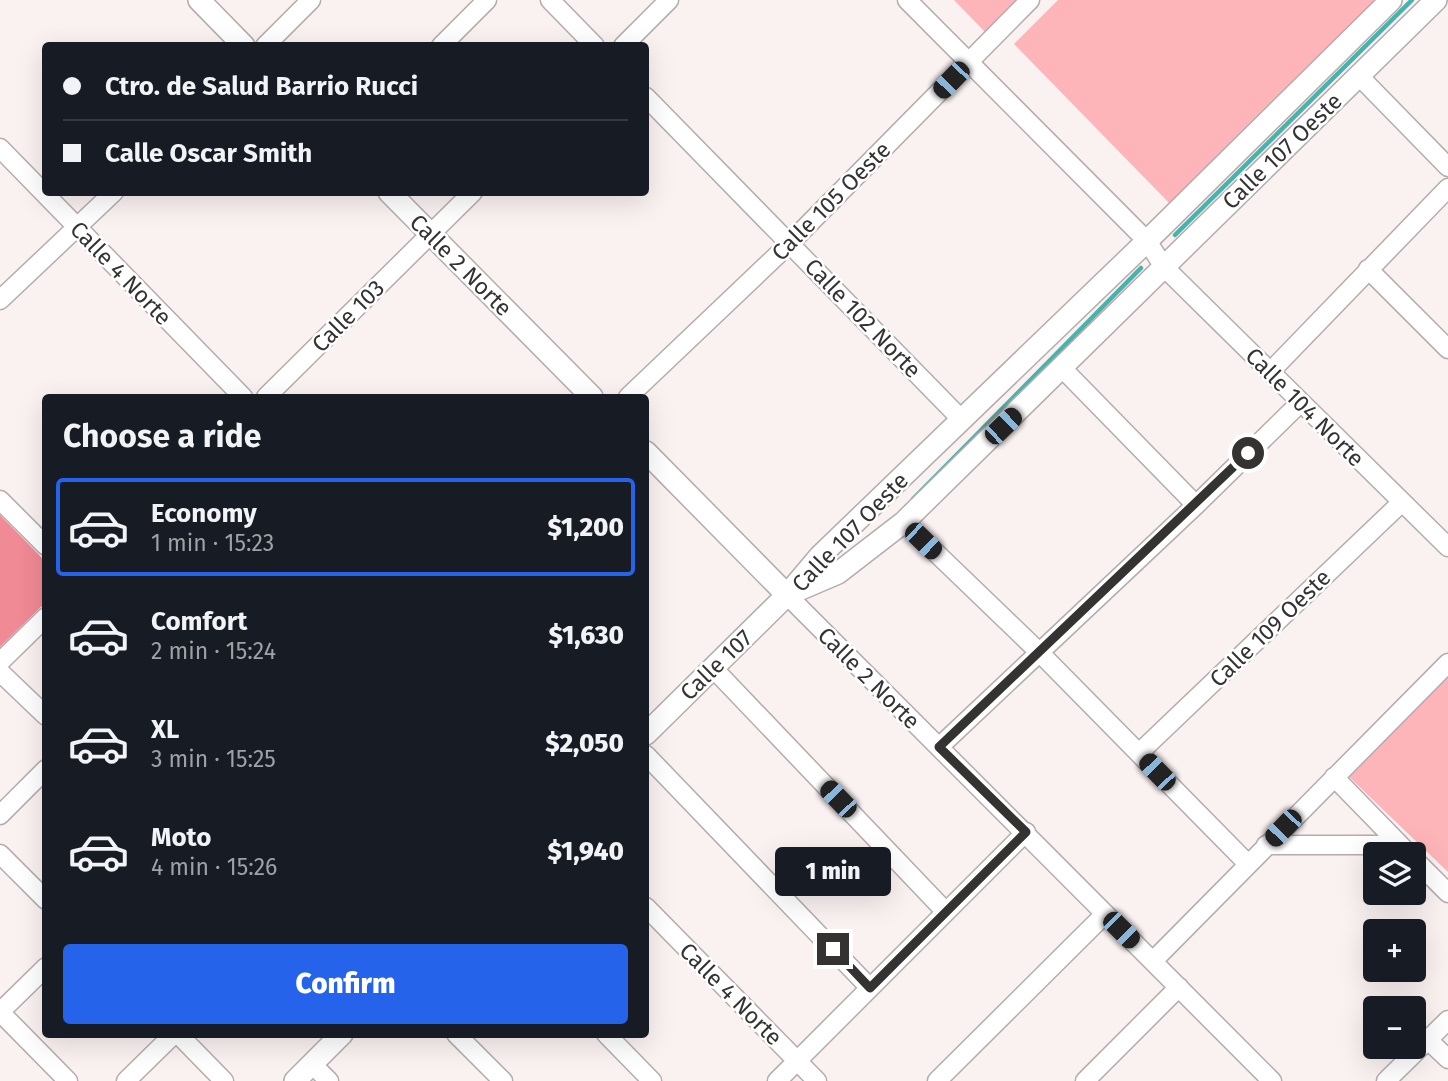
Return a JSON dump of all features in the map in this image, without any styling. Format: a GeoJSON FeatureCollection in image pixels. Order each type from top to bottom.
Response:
{"type":"FeatureCollection","features":[{"type":"Feature","properties":{"kind":"street"},"geometry":{"type":"LineString","coordinates":[[199,0],[240,42]]}},
{"type":"Feature","properties":{"kind":"street"},"geometry":{"type":"LineString","coordinates":[[269,42],[311,0]]}},
{"type":"Feature","properties":{"kind":"street"},"geometry":{"type":"LineString","coordinates":[[445,42],[487,0]]}},
{"type":"Feature","properties":{"kind":"street"},"geometry":{"type":"LineString","coordinates":[[550,0],[591,42]]}},
{"type":"Feature","properties":{"kind":"street"},"geometry":{"type":"LineString","coordinates":[[627,42],[669,0]]}},
{"type":"Feature","properties":{"kind":"street"},"geometry":{"type":"LineString","coordinates":[[907,0],[1147,241]]}},
{"type":"Feature","properties":{"kind":"street","name":"Calle 105 Oeste"},"geometry":{"type":"LineString","coordinates":[[631,394],[790,243],[1030,0]]}},
{"type":"Feature","properties":{"kind":"street","name":"Calle 107 Oeste"},"geometry":{"type":"LineString","coordinates":[[787,595],[820,556],[1147,241],[1391,0]]}},
{"type":"Feature","properties":{"kind":"street","name":"Calle 107 Oeste"},"geometry":{"type":"LineString","coordinates":[[787,595],[838,573],[904,522],[1436,0]]}},
{"type":"Feature","properties":{"kind":"street"},"geometry":{"type":"LineString","coordinates":[[1359,76],[1448,167]]}},
{"type":"Feature","properties":{"kind":"street","name":"Calle 102 Norte"},"geometry":{"type":"LineString","coordinates":[[649,100],[962,420]]}},
{"type":"Feature","properties":{"kind":"street","name":"Calle 4 Norte"},"geometry":{"type":"LineString","coordinates":[[0,148],[42,191]]}},
{"type":"Feature","properties":{"kind":"street"},"geometry":{"type":"LineString","coordinates":[[1270,372],[1448,188]]}},
{"type":"Feature","properties":{"kind":"street","name":"Calle 4 Norte"},"geometry":{"type":"LineString","coordinates":[[47,196],[240,394]]}},
{"type":"Feature","properties":{"kind":"street"},"geometry":{"type":"LineString","coordinates":[[0,300],[110,196]]}},
{"type":"Feature","properties":{"kind":"street","name":"Calle 2 Norte"},"geometry":{"type":"LineString","coordinates":[[393,196],[589,394]]}},
{"type":"Feature","properties":{"kind":"street","name":"Calle 103"},"geometry":{"type":"LineString","coordinates":[[269,394],[469,196]]}},
{"type":"Feature","properties":{"kind":"street","name":"Calle 104 Norte"},"geometry":{"type":"LineString","coordinates":[[1147,241],[1164,267],[1448,547]]}},
{"type":"Feature","properties":{"kind":"street"},"geometry":{"type":"LineString","coordinates":[[1368,269],[1448,349]]}},
{"type":"Feature","properties":{"kind":"street"},"geometry":{"type":"LineString","coordinates":[[1062,368],[1196,505]]}},
{"type":"Feature","properties":{"kind":"street"},"geometry":{"type":"LineString","coordinates":[[939,747],[1196,505],[1301,402]]}},
{"type":"Feature","properties":{"kind":"street","name":"Calle 2 Norte"},"geometry":{"type":"LineString","coordinates":[[649,455],[1179,987],[1263,1078]]}},
{"type":"Feature","properties":{"kind":"street"},"geometry":{"type":"LineString","coordinates":[[0,500],[42,542]]}},
{"type":"Feature","properties":{"kind":"street","name":"Calle 109 Oeste"},"geometry":{"type":"LineString","coordinates":[[1139,753],[1401,503]]}},
{"type":"Feature","properties":{"kind":"street"},"geometry":{"type":"LineString","coordinates":[[904,522],[1039,652],[1248,864]]}},
{"type":"Feature","properties":{"kind":"street","name":"Calle 107"},"geometry":{"type":"LineString","coordinates":[[649,731],[787,595]]}},
{"type":"Feature","properties":{"kind":"street"},"geometry":{"type":"LineString","coordinates":[[0,662],[42,621]]}},
{"type":"Feature","properties":{"kind":"street"},"geometry":{"type":"LineString","coordinates":[[1153,961],[1448,663]]}},
{"type":"Feature","properties":{"kind":"street"},"geometry":{"type":"LineString","coordinates":[[713,668],[946,912]]}},
{"type":"Feature","properties":{"kind":"street"},"geometry":{"type":"LineString","coordinates":[[0,672],[42,712]]}},
{"type":"Feature","properties":{"kind":"street"},"geometry":{"type":"LineString","coordinates":[[649,758],[870,988]]}},
{"type":"Feature","properties":{"kind":"street"},"geometry":{"type":"LineString","coordinates":[[0,815],[42,773]]}},
{"type":"Feature","properties":{"kind":"street"},"geometry":{"type":"LineString","coordinates":[[1334,777],[1397,842]]}},
{"type":"Feature","properties":{"kind":"street"},"geometry":{"type":"LineString","coordinates":[[777,1081],[1026,832]]}},
{"type":"Feature","properties":{"kind":"street"},"geometry":{"type":"LineString","coordinates":[[1266,845],[1363,848]]}},
{"type":"Feature","properties":{"kind":"street"},"geometry":{"type":"LineString","coordinates":[[0,853],[42,896]]}},
{"type":"Feature","properties":{"kind":"street"},"geometry":{"type":"LineString","coordinates":[[1426,871],[1448,893]]}},
{"type":"Feature","properties":{"kind":"street","name":"Calle 4 Norte"},"geometry":{"type":"LineString","coordinates":[[649,909],[817,1081]]}},
{"type":"Feature","properties":{"kind":"street"},"geometry":{"type":"LineString","coordinates":[[937,1081],[1105,914]]}},
{"type":"Feature","properties":{"kind":"street"},"geometry":{"type":"LineString","coordinates":[[42,971],[0,1012],[68,1081]]}},
{"type":"Feature","properties":{"kind":"street"},"geometry":{"type":"LineString","coordinates":[[1085,1081],[1179,987]]}},
{"type":"Feature","properties":{"kind":"street"},"geometry":{"type":"LineString","coordinates":[[1386,1081],[1448,1020]]}},
{"type":"Feature","properties":{"kind":"street"},"geometry":{"type":"LineString","coordinates":[[126,1081],[172,1038]]}},
{"type":"Feature","properties":{"kind":"street"},"geometry":{"type":"LineString","coordinates":[[180,1038],[224,1081]]}},
{"type":"Feature","properties":{"kind":"street"},"geometry":{"type":"LineString","coordinates":[[295,1081],[338,1038]]}},
{"type":"Feature","properties":{"kind":"street"},"geometry":{"type":"LineString","coordinates":[[460,1038],[503,1081]]}},
{"type":"Feature","properties":{"kind":"street"},"geometry":{"type":"LineString","coordinates":[[610,1038],[652,1081]]}},
{"type":"Feature","properties":{"kind":"street"},"geometry":{"type":"LineString","coordinates":[[1428,1040],[1448,1059]]}},
{"type":"Feature","properties":{"kind":"street"},"geometry":{"type":"LineString","coordinates":[[312,1064],[329,1081]]}},
{"type":"Feature","properties":{"kind":"shaded area"},"geometry":{"type":"Polygon","coordinates":[[[954,0],[1017,0],[985,32],[954,0]]]}},
{"type":"Feature","properties":{"kind":"shaded area"},"geometry":{"type":"Polygon","coordinates":[[[1058,0],[1379,0],[1173,207],[1014,44],[1058,0]]]}},
{"type":"Feature","properties":{"kind":"shaded area"},"geometry":{"type":"Polygon","coordinates":[[[0,515],[42,558],[42,606],[0,647],[0,515]]]}},
{"type":"Feature","properties":{"kind":"shaded area"},"geometry":{"type":"Polygon","coordinates":[[[1448,678],[1448,872],[1426,851],[1426,842],[1417,842],[1346,774],[1448,678]]]}},
{"type":"Feature","properties":{"kind":"waterway"},"geometry":{"type":"LineString","coordinates":[[1175,235],[1412,0]]}},
{"type":"Feature","properties":{"kind":"waterway"},"geometry":{"type":"LineString","coordinates":[[913,499],[1141,268]]}},
{"type":"Feature","properties":{"kind":"route"},"geometry":{"type":"LineString","coordinates":[[833,949],[870,988],[1026,832],[939,747],[1248,453]]}}]}
